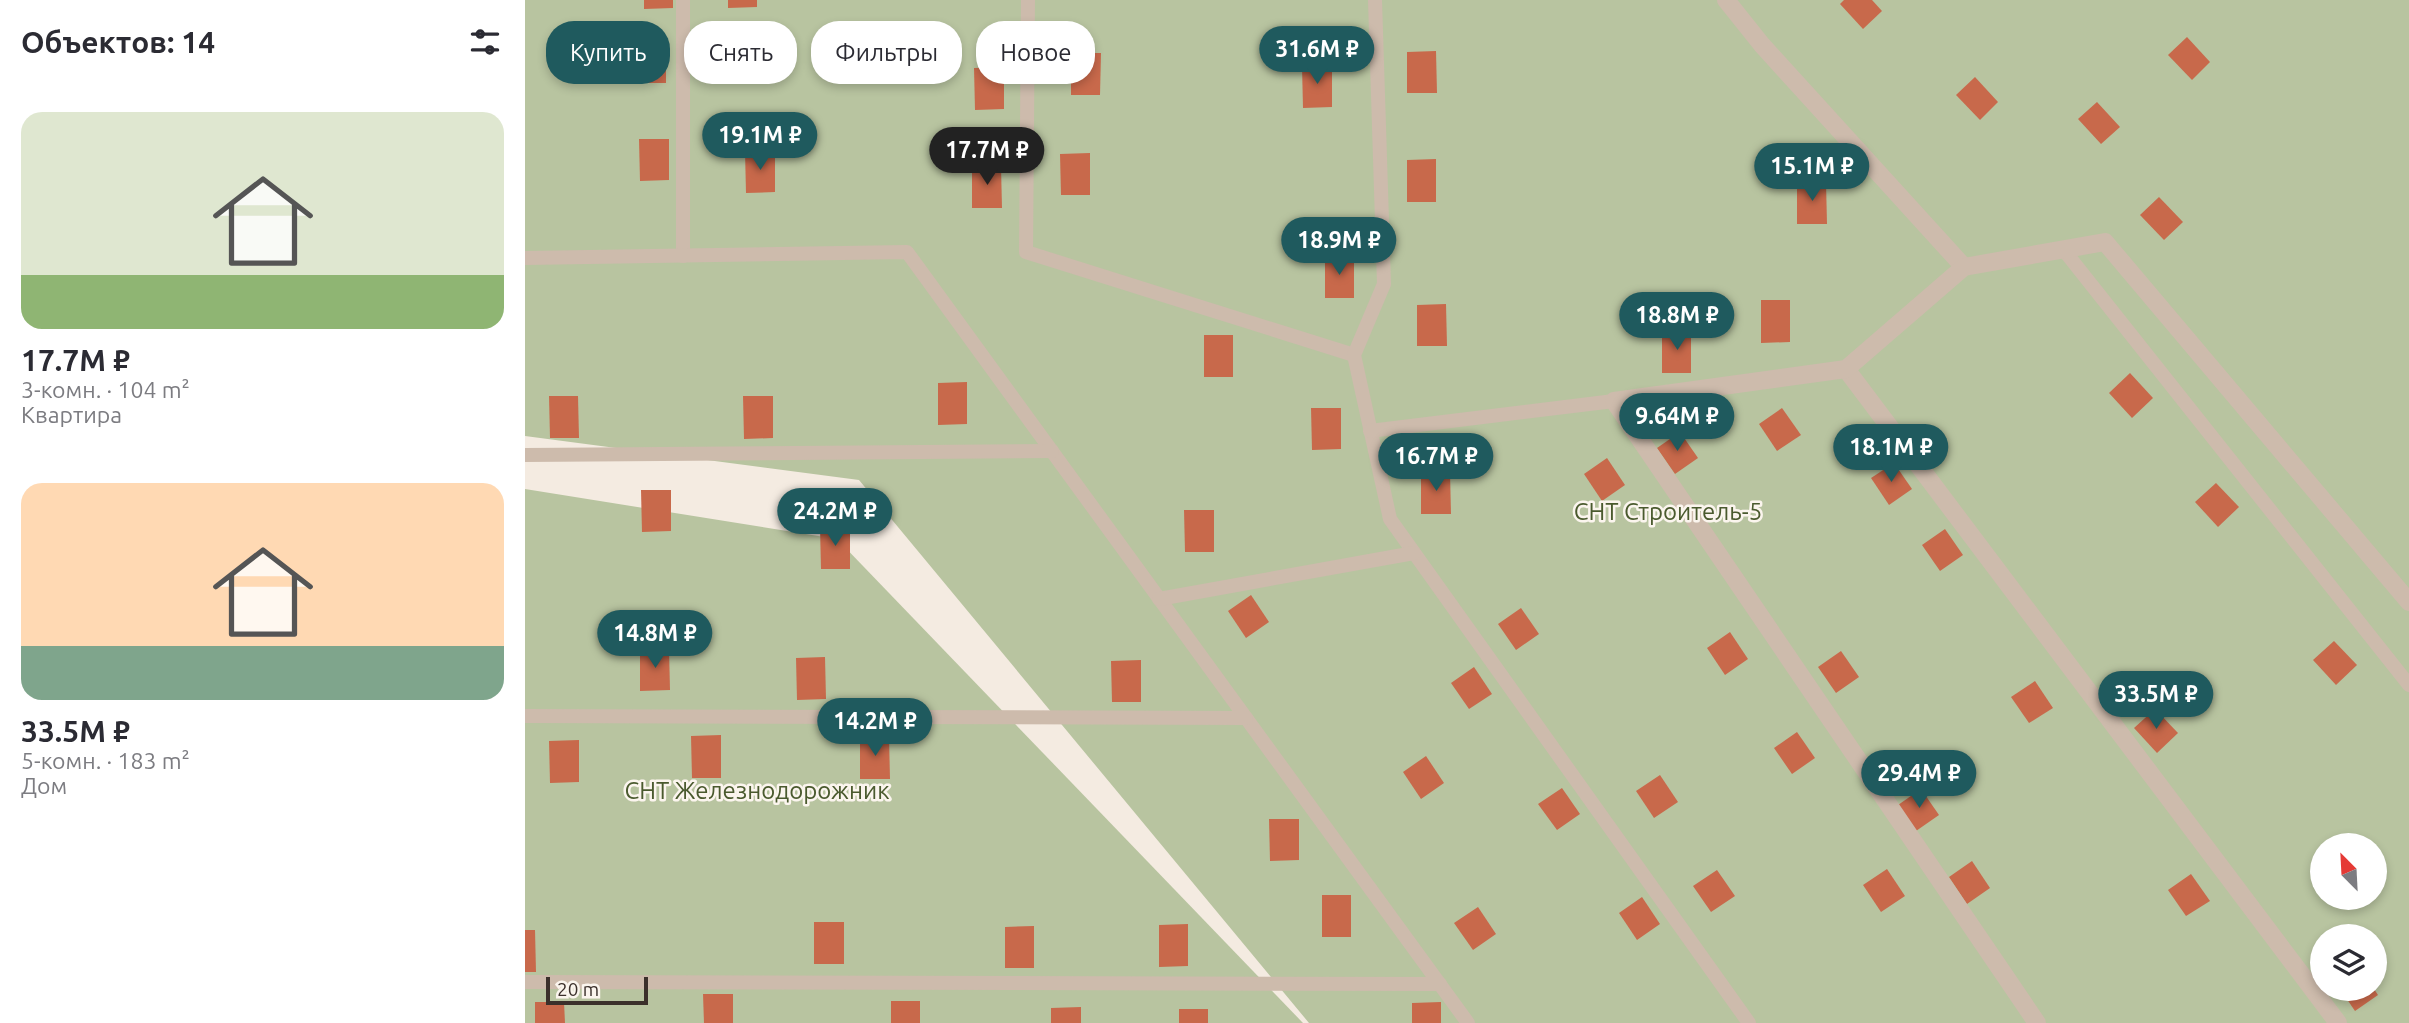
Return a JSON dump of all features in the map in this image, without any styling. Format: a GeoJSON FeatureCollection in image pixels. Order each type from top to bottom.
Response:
{"type":"FeatureCollection","features":[{"type":"Feature","properties":{"kind":"street"},"geometry":{"type":"LineString","coordinates":[[1726,0],[1762,45],[1964,267]]}},
{"type":"Feature","properties":{"kind":"street"},"geometry":{"type":"LineString","coordinates":[[2037,1023],[1615,401],[1846,369],[1964,267],[2105,242],[2409,602]]}},
{"type":"Feature","properties":{"kind":"street"},"geometry":{"type":"LineString","coordinates":[[1846,369],[2338,1023]]}},
{"type":"Feature","properties":{"kind":"lane"},"geometry":{"type":"LineString","coordinates":[[683,0],[684,256]]}},
{"type":"Feature","properties":{"kind":"lane"},"geometry":{"type":"LineString","coordinates":[[1028,0],[1026,252],[1354,355]]}},
{"type":"Feature","properties":{"kind":"lane"},"geometry":{"type":"LineString","coordinates":[[1375,0],[1384,284],[1354,355],[1390,519],[1749,1023]]}},
{"type":"Feature","properties":{"kind":"lane"},"geometry":{"type":"LineString","coordinates":[[2063,249],[2409,685]]}},
{"type":"Feature","properties":{"kind":"lane"},"geometry":{"type":"LineString","coordinates":[[525,258],[907,252],[1468,1023]]}},
{"type":"Feature","properties":{"kind":"lane"},"geometry":{"type":"LineString","coordinates":[[1370,430],[1615,401]]}},
{"type":"Feature","properties":{"kind":"lane"},"geometry":{"type":"LineString","coordinates":[[525,455],[1052,452]]}},
{"type":"Feature","properties":{"kind":"lane"},"geometry":{"type":"LineString","coordinates":[[1159,599],[1414,553]]}},
{"type":"Feature","properties":{"kind":"lane"},"geometry":{"type":"LineString","coordinates":[[525,716],[1246,718]]}},
{"type":"Feature","properties":{"kind":"lane"},"geometry":{"type":"LineString","coordinates":[[525,982],[1440,984]]}},
{"type":"Feature","properties":{"kind":"green space","name":"СНТ Строитель-5"},"geometry":{"type":"Polygon","coordinates":[[[525,0],[2409,0],[2409,1023],[1309,1023],[859,480],[525,436],[525,0]]]}},
{"type":"Feature","properties":{"kind":"green space","name":"СНТ Железнодорожник"},"geometry":{"type":"Polygon","coordinates":[[[525,489],[837,539],[1303,1023],[525,1023],[525,489]]]}},
{"type":"Feature","properties":{"kind":"building"},"geometry":{"type":"Polygon","coordinates":[[[644,0],[673,0],[673,8],[644,9],[644,0]]]}},
{"type":"Feature","properties":{"kind":"building"},"geometry":{"type":"Polygon","coordinates":[[[728,0],[757,0],[757,7],[728,8],[728,0]]]}},
{"type":"Feature","properties":{"kind":"building"},"geometry":{"type":"Polygon","coordinates":[[[1844,0],[1872,0],[1882,11],[1863,29],[1840,4],[1844,0]]]}},
{"type":"Feature","properties":{"kind":"building"},"geometry":{"type":"Polygon","coordinates":[[[2187,37],[2210,62],[2192,80],[2168,55],[2187,37]]]}},
{"type":"Feature","properties":{"kind":"building"},"geometry":{"type":"Polygon","coordinates":[[[1436,51],[1437,93],[1407,93],[1407,52],[1436,51]]]}},
{"type":"Feature","properties":{"kind":"building"},"geometry":{"type":"Polygon","coordinates":[[[1095,53],[1101,53],[1100,95],[1071,95],[1071,84],[1095,84],[1095,53]]]}},
{"type":"Feature","properties":{"kind":"building"},"geometry":{"type":"Polygon","coordinates":[[[1332,65],[1332,107],[1303,108],[1302,66],[1332,65]]]}},
{"type":"Feature","properties":{"kind":"building"},"geometry":{"type":"Polygon","coordinates":[[[974,68],[976,84],[1004,84],[1004,109],[975,110],[974,68]]]}},
{"type":"Feature","properties":{"kind":"building"},"geometry":{"type":"Polygon","coordinates":[[[1975,77],[1998,102],[1980,120],[1956,95],[1975,77]]]}},
{"type":"Feature","properties":{"kind":"building"},"geometry":{"type":"Polygon","coordinates":[[[2097,102],[2120,127],[2101,144],[2078,119],[2097,102]]]}},
{"type":"Feature","properties":{"kind":"building"},"geometry":{"type":"Polygon","coordinates":[[[639,139],[669,139],[669,180],[640,181],[639,139]]]}},
{"type":"Feature","properties":{"kind":"building"},"geometry":{"type":"Polygon","coordinates":[[[745,151],[775,151],[775,192],[746,193],[745,151]]]}},
{"type":"Feature","properties":{"kind":"building"},"geometry":{"type":"Polygon","coordinates":[[[1090,153],[1090,195],[1061,195],[1060,154],[1090,153]]]}},
{"type":"Feature","properties":{"kind":"building"},"geometry":{"type":"Polygon","coordinates":[[[1436,159],[1436,202],[1407,202],[1407,160],[1436,159]]]}},
{"type":"Feature","properties":{"kind":"building"},"geometry":{"type":"Polygon","coordinates":[[[1001,166],[1002,208],[972,208],[972,167],[1001,166]]]}},
{"type":"Feature","properties":{"kind":"building"},"geometry":{"type":"Polygon","coordinates":[[[1826,182],[1827,224],[1797,224],[1797,183],[1826,182]]]}},
{"type":"Feature","properties":{"kind":"building"},"geometry":{"type":"Polygon","coordinates":[[[2159,197],[2183,222],[2164,240],[2140,215],[2159,197]]]}},
{"type":"Feature","properties":{"kind":"building"},"geometry":{"type":"Polygon","coordinates":[[[1325,256],[1354,256],[1354,298],[1325,298],[1325,256]]]}},
{"type":"Feature","properties":{"kind":"building"},"geometry":{"type":"Polygon","coordinates":[[[1761,300],[1790,300],[1790,342],[1761,343],[1761,300]]]}},
{"type":"Feature","properties":{"kind":"building"},"geometry":{"type":"Polygon","coordinates":[[[1446,304],[1447,346],[1417,346],[1417,305],[1446,304]]]}},
{"type":"Feature","properties":{"kind":"building"},"geometry":{"type":"Polygon","coordinates":[[[1662,331],[1691,331],[1691,373],[1662,373],[1662,331]]]}},
{"type":"Feature","properties":{"kind":"building"},"geometry":{"type":"Polygon","coordinates":[[[1204,335],[1233,335],[1233,377],[1204,377],[1204,335]]]}},
{"type":"Feature","properties":{"kind":"building"},"geometry":{"type":"Polygon","coordinates":[[[2130,373],[2153,398],[2132,418],[2109,393],[2130,373]]]}},
{"type":"Feature","properties":{"kind":"building"},"geometry":{"type":"Polygon","coordinates":[[[967,382],[967,424],[938,425],[938,383],[967,382]]]}},
{"type":"Feature","properties":{"kind":"building"},"geometry":{"type":"Polygon","coordinates":[[[549,396],[578,396],[579,438],[550,438],[549,396]]]}},
{"type":"Feature","properties":{"kind":"building"},"geometry":{"type":"Polygon","coordinates":[[[743,396],[773,396],[773,438],[744,439],[743,396]]]}},
{"type":"Feature","properties":{"kind":"building"},"geometry":{"type":"Polygon","coordinates":[[[1311,408],[1341,408],[1341,449],[1312,450],[1311,408]]]}},
{"type":"Feature","properties":{"kind":"building"},"geometry":{"type":"Polygon","coordinates":[[[1782,408],[1801,435],[1777,451],[1759,424],[1782,408]]]}},
{"type":"Feature","properties":{"kind":"building"},"geometry":{"type":"Polygon","coordinates":[[[1680,432],[1698,458],[1675,474],[1657,448],[1680,432]]]}},
{"type":"Feature","properties":{"kind":"building"},"geometry":{"type":"Polygon","coordinates":[[[1607,458],[1625,485],[1602,501],[1584,474],[1607,458]]]}},
{"type":"Feature","properties":{"kind":"building"},"geometry":{"type":"Polygon","coordinates":[[[1894,463],[1912,489],[1889,505],[1871,478],[1894,463]]]}},
{"type":"Feature","properties":{"kind":"building"},"geometry":{"type":"Polygon","coordinates":[[[1450,472],[1451,514],[1421,514],[1421,473],[1450,472]]]}},
{"type":"Feature","properties":{"kind":"building"},"geometry":{"type":"Polygon","coordinates":[[[2216,483],[2239,507],[2218,527],[2195,502],[2216,483]]]}},
{"type":"Feature","properties":{"kind":"building"},"geometry":{"type":"Polygon","coordinates":[[[641,490],[671,490],[671,531],[642,532],[641,490]]]}},
{"type":"Feature","properties":{"kind":"building"},"geometry":{"type":"Polygon","coordinates":[[[1184,510],[1214,510],[1214,552],[1185,552],[1184,510]]]}},
{"type":"Feature","properties":{"kind":"building"},"geometry":{"type":"Polygon","coordinates":[[[850,526],[850,569],[821,569],[820,527],[850,526]]]}},
{"type":"Feature","properties":{"kind":"building"},"geometry":{"type":"Polygon","coordinates":[[[1945,529],[1963,555],[1940,571],[1922,545],[1945,529]]]}},
{"type":"Feature","properties":{"kind":"building"},"geometry":{"type":"Polygon","coordinates":[[[1251,595],[1269,622],[1246,638],[1228,611],[1251,595]]]}},
{"type":"Feature","properties":{"kind":"building"},"geometry":{"type":"Polygon","coordinates":[[[1521,608],[1539,634],[1516,650],[1498,624],[1521,608]]]}},
{"type":"Feature","properties":{"kind":"building"},"geometry":{"type":"Polygon","coordinates":[[[1730,632],[1748,659],[1725,675],[1707,648],[1730,632]]]}},
{"type":"Feature","properties":{"kind":"building"},"geometry":{"type":"Polygon","coordinates":[[[2334,641],[2357,665],[2336,685],[2313,660],[2334,641]]]}},
{"type":"Feature","properties":{"kind":"building"},"geometry":{"type":"Polygon","coordinates":[[[669,648],[670,690],[640,691],[640,649],[669,648]]]}},
{"type":"Feature","properties":{"kind":"building"},"geometry":{"type":"Polygon","coordinates":[[[1841,651],[1859,677],[1836,693],[1818,667],[1841,651]]]}},
{"type":"Feature","properties":{"kind":"building"},"geometry":{"type":"Polygon","coordinates":[[[825,657],[826,699],[797,700],[796,658],[825,657]]]}},
{"type":"Feature","properties":{"kind":"building"},"geometry":{"type":"Polygon","coordinates":[[[1141,660],[1141,702],[1112,702],[1111,661],[1141,660]]]}},
{"type":"Feature","properties":{"kind":"building"},"geometry":{"type":"Polygon","coordinates":[[[1474,667],[1492,694],[1469,709],[1451,683],[1474,667]]]}},
{"type":"Feature","properties":{"kind":"building"},"geometry":{"type":"Polygon","coordinates":[[[2035,681],[2053,708],[2029,723],[2011,697],[2035,681]]]}},
{"type":"Feature","properties":{"kind":"building"},"geometry":{"type":"Polygon","coordinates":[[[2155,709],[2178,733],[2157,753],[2134,728],[2155,709]]]}},
{"type":"Feature","properties":{"kind":"building"},"geometry":{"type":"Polygon","coordinates":[[[1797,732],[1815,758],[1792,774],[1774,748],[1797,732]]]}},
{"type":"Feature","properties":{"kind":"building"},"geometry":{"type":"Polygon","coordinates":[[[721,735],[721,778],[692,778],[691,736],[721,735]]]}},
{"type":"Feature","properties":{"kind":"building"},"geometry":{"type":"Polygon","coordinates":[[[889,736],[890,779],[860,779],[860,737],[889,736]]]}},
{"type":"Feature","properties":{"kind":"building"},"geometry":{"type":"Polygon","coordinates":[[[579,740],[579,782],[550,783],[549,741],[579,740]]]}},
{"type":"Feature","properties":{"kind":"building"},"geometry":{"type":"Polygon","coordinates":[[[1426,756],[1444,783],[1421,799],[1403,772],[1426,756]]]}},
{"type":"Feature","properties":{"kind":"building"},"geometry":{"type":"Polygon","coordinates":[[[1660,775],[1678,802],[1654,818],[1636,791],[1660,775]]]}},
{"type":"Feature","properties":{"kind":"building"},"geometry":{"type":"Polygon","coordinates":[[[1562,788],[1580,814],[1557,830],[1538,804],[1562,788]]]}},
{"type":"Feature","properties":{"kind":"building"},"geometry":{"type":"Polygon","coordinates":[[[1921,789],[1939,815],[1916,831],[1898,805],[1921,789]]]}},
{"type":"Feature","properties":{"kind":"building"},"geometry":{"type":"Polygon","coordinates":[[[1269,819],[1299,819],[1299,860],[1270,861],[1269,819]]]}},
{"type":"Feature","properties":{"kind":"building"},"geometry":{"type":"Polygon","coordinates":[[[1972,861],[1990,888],[1967,904],[1949,877],[1972,861]]]}},
{"type":"Feature","properties":{"kind":"building"},"geometry":{"type":"Polygon","coordinates":[[[1887,869],[1905,896],[1881,912],[1863,885],[1887,869]]]}},
{"type":"Feature","properties":{"kind":"building"},"geometry":{"type":"Polygon","coordinates":[[[1717,870],[1735,896],[1711,912],[1693,886],[1717,870]]]}},
{"type":"Feature","properties":{"kind":"building"},"geometry":{"type":"Polygon","coordinates":[[[2191,874],[2210,901],[2186,916],[2168,890],[2191,874]]]}},
{"type":"Feature","properties":{"kind":"building"},"geometry":{"type":"Polygon","coordinates":[[[1322,895],[1351,895],[1351,937],[1322,937],[1322,895]]]}},
{"type":"Feature","properties":{"kind":"building"},"geometry":{"type":"Polygon","coordinates":[[[1642,897],[1660,924],[1637,940],[1619,913],[1642,897]]]}},
{"type":"Feature","properties":{"kind":"building"},"geometry":{"type":"Polygon","coordinates":[[[1478,907],[1496,934],[1473,950],[1454,923],[1478,907]]]}},
{"type":"Feature","properties":{"kind":"building"},"geometry":{"type":"Polygon","coordinates":[[[814,922],[844,922],[844,964],[814,964],[814,922]]]}},
{"type":"Feature","properties":{"kind":"building"},"geometry":{"type":"Polygon","coordinates":[[[1188,924],[1188,966],[1159,967],[1159,925],[1188,924]]]}},
{"type":"Feature","properties":{"kind":"building"},"geometry":{"type":"Polygon","coordinates":[[[1034,926],[1034,968],[1005,968],[1005,927],[1034,926]]]}},
{"type":"Feature","properties":{"kind":"building"},"geometry":{"type":"Polygon","coordinates":[[[525,930],[535,930],[536,972],[525,972],[525,930]]]}},
{"type":"Feature","properties":{"kind":"building"},"geometry":{"type":"Polygon","coordinates":[[[703,994],[733,994],[733,1023],[704,1023],[703,994]]]}},
{"type":"Feature","properties":{"kind":"building"},"geometry":{"type":"Polygon","coordinates":[[[891,1001],[920,1001],[920,1023],[891,1023],[891,1001]]]}},
{"type":"Feature","properties":{"kind":"building"},"geometry":{"type":"Polygon","coordinates":[[[2348,1001],[2369,1001],[2355,1011],[2348,1001]]]}},
{"type":"Feature","properties":{"kind":"building"},"geometry":{"type":"Polygon","coordinates":[[[535,1002],[564,1002],[565,1023],[535,1023],[535,1002]]]}},
{"type":"Feature","properties":{"kind":"building"},"geometry":{"type":"Polygon","coordinates":[[[1441,1002],[1441,1023],[1412,1023],[1412,1003],[1441,1002]]]}},
{"type":"Feature","properties":{"kind":"building"},"geometry":{"type":"Polygon","coordinates":[[[1081,1007],[1081,1023],[1051,1023],[1051,1008],[1081,1007]]]}},
{"type":"Feature","properties":{"kind":"building"},"geometry":{"type":"Polygon","coordinates":[[[1179,1009],[1208,1009],[1208,1023],[1179,1023],[1179,1009]]]}}]}
